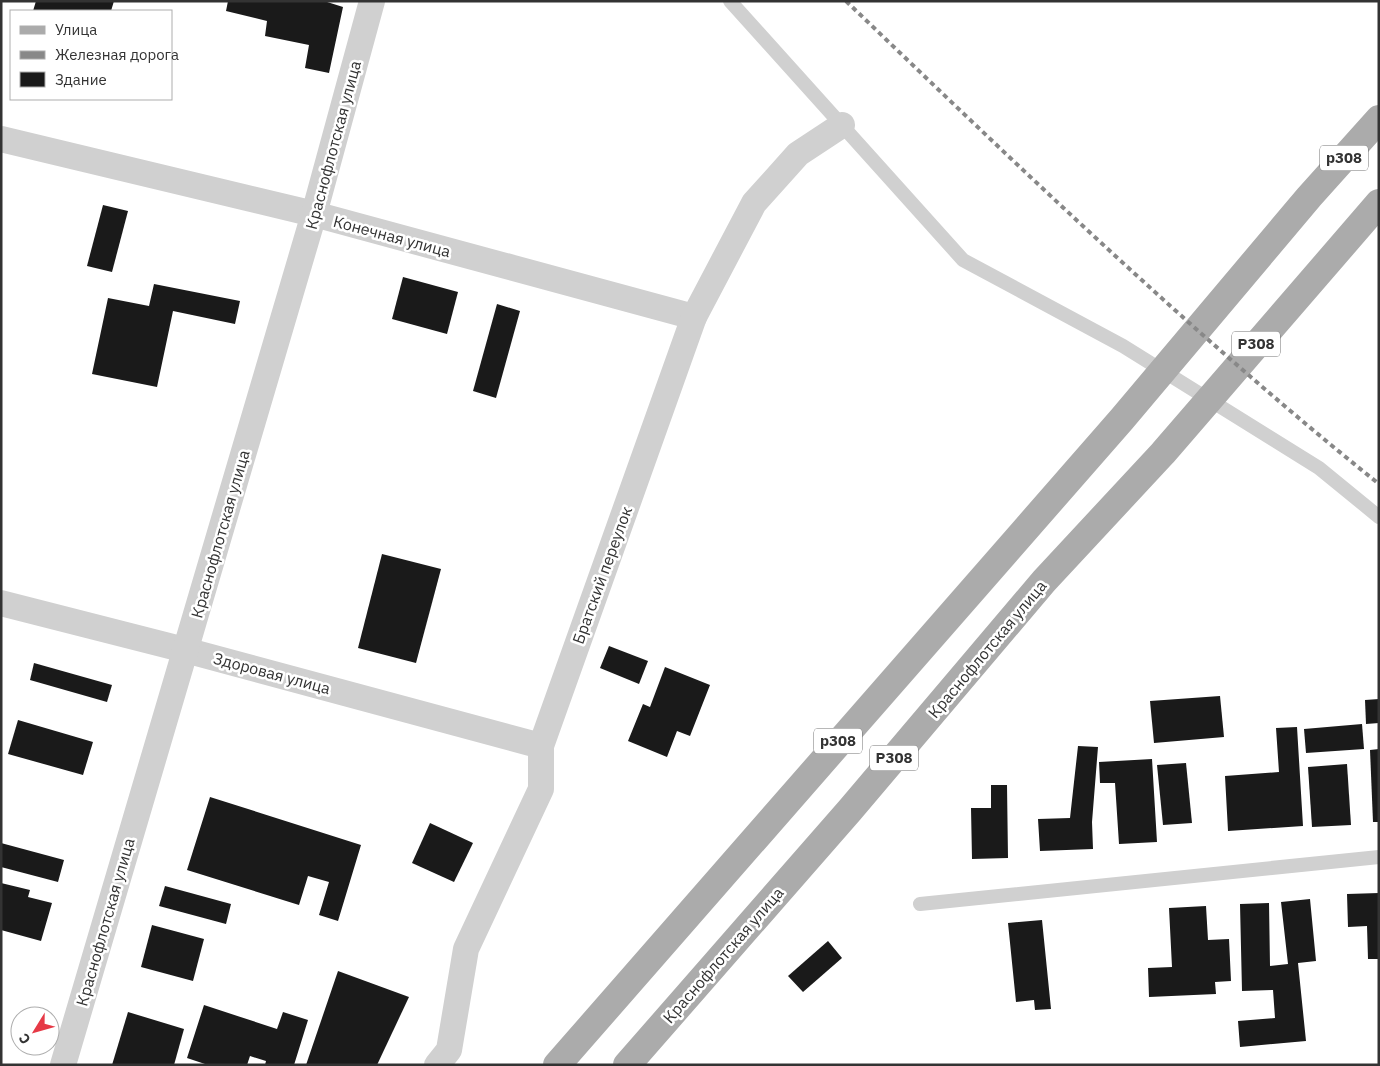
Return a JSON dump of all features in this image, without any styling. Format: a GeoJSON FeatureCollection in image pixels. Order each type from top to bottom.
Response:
{"type":"FeatureCollection","features":[{"type":"Feature","properties":{"kind":"main road","name":"p308"},"geometry":{"type":"LineString","coordinates":[[557,1065],[1122,419],[1309,197],[1379,119]]}},
{"type":"Feature","properties":{"kind":"main road","name":"Краснофлотская улица"},"geometry":{"type":"LineString","coordinates":[[627,1065],[850,810],[1044,581],[1162,453],[1379,203]]}},
{"type":"Feature","properties":{"kind":"street","name":"Краснофлотская улица"},"geometry":{"type":"LineString","coordinates":[[63,1065],[314,214],[372,1]]}},
{"type":"Feature","properties":{"kind":"street","name":"Братский переулок"},"geometry":{"type":"LineString","coordinates":[[437,1065],[449,1050],[466,949],[540,789],[541,746],[694,317],[754,203],[798,154],[842,124]]}},
{"type":"Feature","properties":{"kind":"street","name":"Конечная улица"},"geometry":{"type":"LineString","coordinates":[[1,139],[314,214],[694,317]]}},
{"type":"Feature","properties":{"kind":"street","name":"Здоровая улица"},"geometry":{"type":"LineString","coordinates":[[1,603],[185,650],[541,746]]}},
{"type":"Feature","properties":{"kind":"lane"},"geometry":{"type":"LineString","coordinates":[[730,1],[964,260],[1124,346],[1319,468],[1379,517]]}},
{"type":"Feature","properties":{"kind":"lane"},"geometry":{"type":"LineString","coordinates":[[920,904],[1379,857]]}},
{"type":"Feature","properties":{"kind":"building"},"geometry":{"type":"Polygon","coordinates":[[[36,1],[114,1],[111,10],[33,10],[36,1]]]}},
{"type":"Feature","properties":{"kind":"building"},"geometry":{"type":"Polygon","coordinates":[[[228,1],[324,1],[343,7],[329,73],[305,68],[309,45],[265,36],[267,21],[226,11],[228,1]]]}},
{"type":"Feature","properties":{"kind":"building"},"geometry":{"type":"Polygon","coordinates":[[[103,205],[128,211],[112,272],[87,266],[103,205]]]}},
{"type":"Feature","properties":{"kind":"building"},"geometry":{"type":"Polygon","coordinates":[[[403,277],[458,292],[447,334],[392,319],[403,277]]]}},
{"type":"Feature","properties":{"kind":"building"},"geometry":{"type":"Polygon","coordinates":[[[154,284],[240,301],[235,324],[173,311],[157,387],[92,374],[108,298],[149,306],[154,284]]]}},
{"type":"Feature","properties":{"kind":"building"},"geometry":{"type":"Polygon","coordinates":[[[497,304],[520,311],[496,398],[473,391],[497,304]]]}},
{"type":"Feature","properties":{"kind":"building"},"geometry":{"type":"Polygon","coordinates":[[[382,554],[441,569],[416,663],[358,648],[382,554]]]}},
{"type":"Feature","properties":{"kind":"building"},"geometry":{"type":"Polygon","coordinates":[[[609,646],[648,661],[639,684],[600,668],[609,646]]]}},
{"type":"Feature","properties":{"kind":"building"},"geometry":{"type":"Polygon","coordinates":[[[34,663],[112,685],[107,702],[30,680],[34,663]]]}},
{"type":"Feature","properties":{"kind":"building"},"geometry":{"type":"Polygon","coordinates":[[[665,667],[710,685],[690,736],[677,731],[667,757],[628,741],[643,704],[650,707],[665,667]]]}},
{"type":"Feature","properties":{"kind":"building"},"geometry":{"type":"Polygon","coordinates":[[[1220,696],[1224,737],[1154,743],[1150,701],[1220,696]]]}},
{"type":"Feature","properties":{"kind":"building"},"geometry":{"type":"Polygon","coordinates":[[[1379,699],[1379,723],[1366,724],[1365,700],[1379,699]]]}},
{"type":"Feature","properties":{"kind":"building"},"geometry":{"type":"Polygon","coordinates":[[[18,720],[93,742],[83,775],[8,754],[18,720]]]}},
{"type":"Feature","properties":{"kind":"building"},"geometry":{"type":"Polygon","coordinates":[[[1362,724],[1364,749],[1306,753],[1304,729],[1362,724]]]}},
{"type":"Feature","properties":{"kind":"building"},"geometry":{"type":"Polygon","coordinates":[[[1297,727],[1303,826],[1228,831],[1225,776],[1279,772],[1276,728],[1297,727]]]}},
{"type":"Feature","properties":{"kind":"building"},"geometry":{"type":"Polygon","coordinates":[[[1078,746],[1098,747],[1092,822],[1093,849],[1040,851],[1038,819],[1070,818],[1078,746]]]}},
{"type":"Feature","properties":{"kind":"building"},"geometry":{"type":"Polygon","coordinates":[[[1379,749],[1379,822],[1373,822],[1370,750],[1379,749]]]}},
{"type":"Feature","properties":{"kind":"building"},"geometry":{"type":"Polygon","coordinates":[[[1152,759],[1157,842],[1119,844],[1115,783],[1100,783],[1099,762],[1152,759]]]}},
{"type":"Feature","properties":{"kind":"building"},"geometry":{"type":"Polygon","coordinates":[[[1186,763],[1192,823],[1163,825],[1157,765],[1186,763]]]}},
{"type":"Feature","properties":{"kind":"building"},"geometry":{"type":"Polygon","coordinates":[[[1347,764],[1351,825],[1312,827],[1308,767],[1347,764]]]}},
{"type":"Feature","properties":{"kind":"building"},"geometry":{"type":"Polygon","coordinates":[[[991,785],[1007,785],[1008,858],[972,859],[971,808],[991,808],[991,785]]]}},
{"type":"Feature","properties":{"kind":"building"},"geometry":{"type":"Polygon","coordinates":[[[210,797],[361,845],[338,921],[319,915],[329,882],[308,876],[299,905],[187,870],[210,797]]]}},
{"type":"Feature","properties":{"kind":"building"},"geometry":{"type":"Polygon","coordinates":[[[430,823],[473,843],[454,882],[412,863],[430,823]]]}},
{"type":"Feature","properties":{"kind":"building"},"geometry":{"type":"Polygon","coordinates":[[[1,843],[64,860],[58,882],[1,867],[1,843]]]}},
{"type":"Feature","properties":{"kind":"building"},"geometry":{"type":"Polygon","coordinates":[[[1,883],[30,890],[28,897],[52,903],[41,941],[1,930],[1,883]]]}},
{"type":"Feature","properties":{"kind":"building"},"geometry":{"type":"Polygon","coordinates":[[[165,886],[231,904],[226,924],[159,906],[165,886]]]}},
{"type":"Feature","properties":{"kind":"building"},"geometry":{"type":"Polygon","coordinates":[[[1379,893],[1379,959],[1368,959],[1367,926],[1348,927],[1347,894],[1379,893]]]}},
{"type":"Feature","properties":{"kind":"building"},"geometry":{"type":"Polygon","coordinates":[[[1310,899],[1316,961],[1298,963],[1306,1041],[1240,1047],[1238,1021],[1275,1018],[1273,990],[1242,991],[1240,904],[1269,903],[1270,966],[1288,964],[1281,902],[1310,899]]]}},
{"type":"Feature","properties":{"kind":"building"},"geometry":{"type":"Polygon","coordinates":[[[1206,906],[1208,940],[1229,939],[1231,981],[1215,982],[1216,994],[1149,997],[1148,968],[1172,967],[1169,908],[1206,906]]]}},
{"type":"Feature","properties":{"kind":"building"},"geometry":{"type":"Polygon","coordinates":[[[1042,920],[1051,1009],[1035,1010],[1034,1000],[1016,1002],[1008,923],[1042,920]]]}},
{"type":"Feature","properties":{"kind":"building"},"geometry":{"type":"Polygon","coordinates":[[[152,925],[204,939],[193,981],[141,967],[152,925]]]}},
{"type":"Feature","properties":{"kind":"building"},"geometry":{"type":"Polygon","coordinates":[[[828,941],[842,958],[803,992],[788,976],[828,941]]]}},
{"type":"Feature","properties":{"kind":"building"},"geometry":{"type":"Polygon","coordinates":[[[338,971],[409,997],[377,1065],[306,1065],[338,971]]]}},
{"type":"Feature","properties":{"kind":"building"},"geometry":{"type":"Polygon","coordinates":[[[204,1005],[277,1029],[283,1012],[308,1020],[294,1065],[265,1065],[266,1061],[250,1056],[247,1065],[208,1065],[187,1058],[204,1005]]]}},
{"type":"Feature","properties":{"kind":"building"},"geometry":{"type":"Polygon","coordinates":[[[128,1012],[184,1029],[174,1065],[112,1065],[128,1012]]]}},
{"type":"Feature","properties":{"kind":"railway"},"geometry":{"type":"LineString","coordinates":[[846,1],[1041,187],[1174,309],[1241,369],[1379,484]]}}]}
